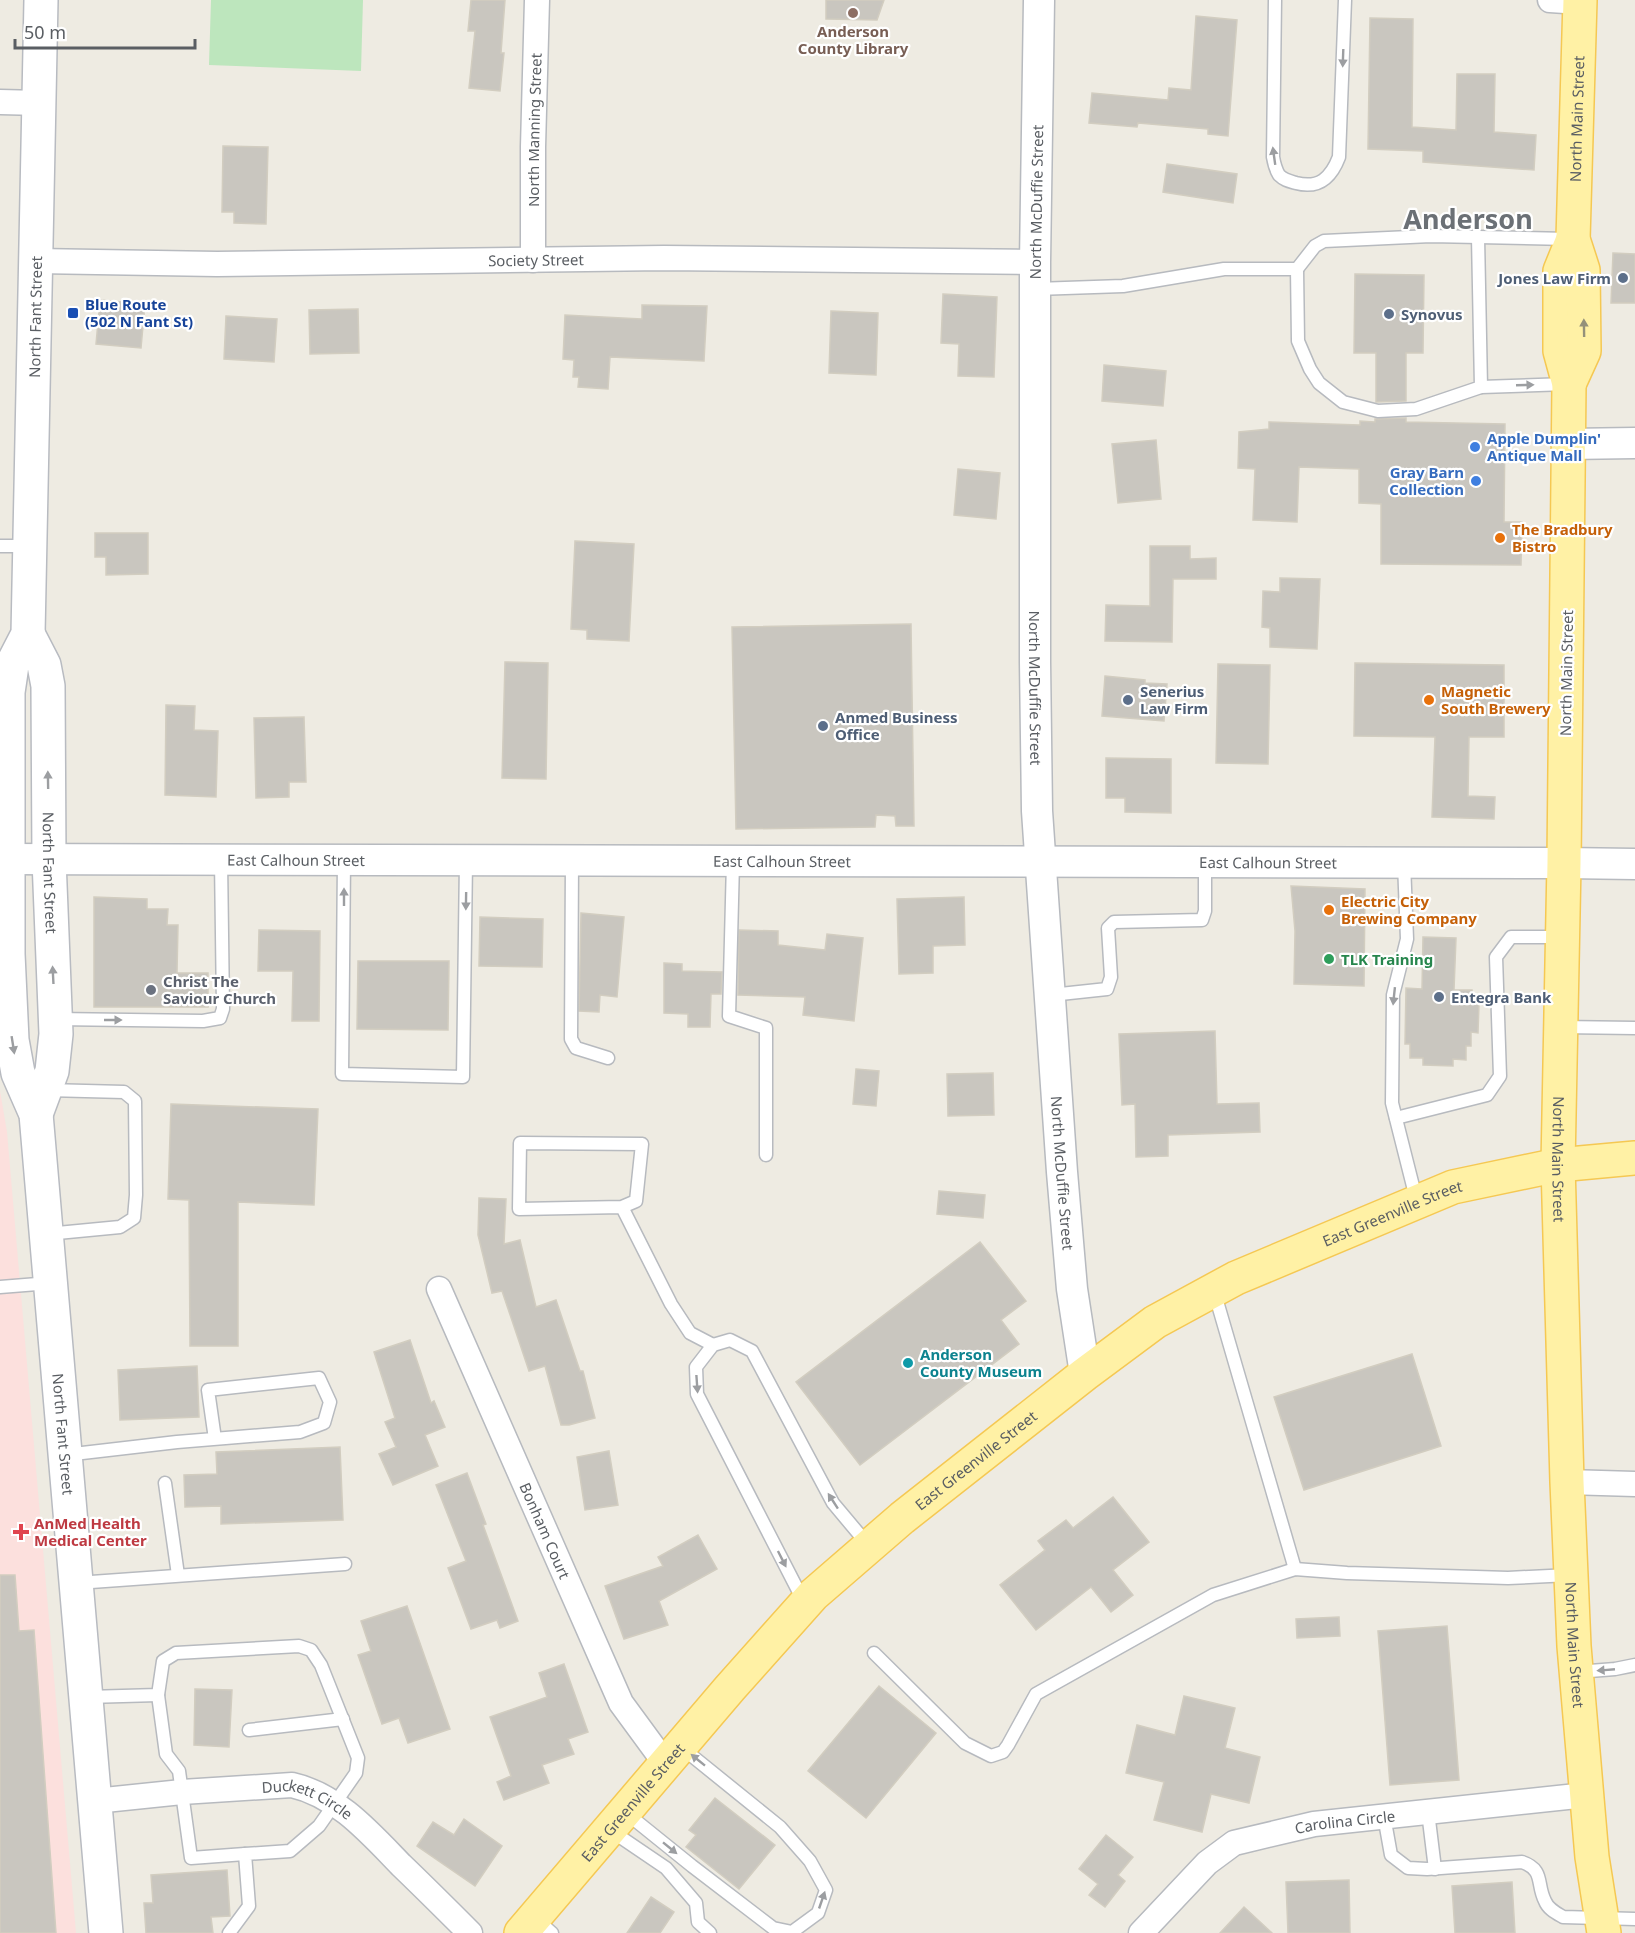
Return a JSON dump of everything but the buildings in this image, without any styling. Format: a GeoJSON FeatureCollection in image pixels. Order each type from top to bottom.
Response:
{"type":"FeatureCollection","features":[{"type":"Feature","properties":{"kind":"main road","name":"North Fant Street"},"geometry":{"type":"LineString","coordinates":[[41,0],[36,261],[15,546],[27,633],[44,665],[48,686],[49,860],[56,1034],[52,1071],[40,1102],[46,1234],[106,1933]]}},
{"type":"Feature","properties":{"kind":"main road","name":"North Main Street"},"geometry":{"type":"LineString","coordinates":[[1570,1],[1574,239],[1560,271],[1560,351],[1569,384],[1558,1165],[1571,1575],[1586,1795],[1592,1857],[1603,1926]]}},
{"type":"Feature","properties":{"kind":"main road","name":"North Fant Street"},"geometry":{"type":"LineString","coordinates":[[27,633],[12,665],[8,692],[4,860],[12,1040],[18,1073],[40,1102]]}},
{"type":"Feature","properties":{"kind":"main road","name":"East Greenville Street"},"geometry":{"type":"LineString","coordinates":[[536,1928],[616,1820],[806,1604],[902,1518],[1155,1322],[1236,1278],[1453,1187],[1558,1165],[1635,1158]]}},
{"type":"Feature","properties":{"kind":"street","name":"North Manning Street"},"geometry":{"type":"LineString","coordinates":[[533,260],[532,147],[537,0]]}},
{"type":"Feature","properties":{"kind":"street","name":"North McDuffie Street"},"geometry":{"type":"LineString","coordinates":[[1039,0],[1035,276],[1037,812],[1062,1172],[1072,1289],[1085,1374]]}},
{"type":"Feature","properties":{"kind":"street"},"geometry":{"type":"LineString","coordinates":[[0,102],[40,103]]}},
{"type":"Feature","properties":{"kind":"street","name":"Society Street"},"geometry":{"type":"LineString","coordinates":[[36,261],[218,264],[676,258],[1035,276]]}},
{"type":"Feature","properties":{"kind":"street"},"geometry":{"type":"LineString","coordinates":[[1568,444],[1635,443]]}},
{"type":"Feature","properties":{"kind":"street","name":"East Calhoun Street"},"geometry":{"type":"LineString","coordinates":[[4,860],[1635,864]]}},
{"type":"Feature","properties":{"kind":"street","name":"Bonham Court"},"geometry":{"type":"LineString","coordinates":[[439,1289],[621,1703],[673,1754]]}},
{"type":"Feature","properties":{"kind":"street"},"geometry":{"type":"LineString","coordinates":[[1567,1482],[1635,1484]]}},
{"type":"Feature","properties":{"kind":"street","name":"Duckett Circle"},"geometry":{"type":"LineString","coordinates":[[95,1801],[182,1792],[292,1785],[306,1788],[334,1803],[363,1827],[470,1933]]}},
{"type":"Feature","properties":{"kind":"street","name":"Carolina Circle"},"geometry":{"type":"LineString","coordinates":[[1142,1933],[1207,1863],[1234,1843],[1314,1824],[1586,1795]]}},
{"type":"Feature","properties":{"kind":"lane"},"geometry":{"type":"LineString","coordinates":[[1275,0],[1273,157],[1278,174],[1286,180],[1302,184],[1321,182],[1334,170],[1339,158],[1345,0]]}},
{"type":"Feature","properties":{"kind":"lane"},"geometry":{"type":"LineString","coordinates":[[1569,384],[1481,387],[1416,409],[1378,411],[1343,402],[1319,383],[1298,341],[1296,269],[1315,246],[1324,241],[1431,237],[1574,239]]}},
{"type":"Feature","properties":{"kind":"lane"},"geometry":{"type":"LineString","coordinates":[[1478,237],[1481,387]]}},
{"type":"Feature","properties":{"kind":"lane"},"geometry":{"type":"LineString","coordinates":[[1035,276],[1122,286],[1224,269],[1296,269]]}},
{"type":"Feature","properties":{"kind":"lane"},"geometry":{"type":"LineString","coordinates":[[55,1019],[203,1021],[220,1018],[223,1009],[221,860]]}},
{"type":"Feature","properties":{"kind":"lane"},"geometry":{"type":"LineString","coordinates":[[344,860],[342,1074],[464,1077],[466,861]]}},
{"type":"Feature","properties":{"kind":"lane"},"geometry":{"type":"LineString","coordinates":[[572,861],[571,1039],[576,1048],[608,1058]]}},
{"type":"Feature","properties":{"kind":"lane"},"geometry":{"type":"LineString","coordinates":[[733,862],[729,1016],[766,1028],[766,1155]]}},
{"type":"Feature","properties":{"kind":"lane"},"geometry":{"type":"LineString","coordinates":[[1050,995],[1107,989],[1111,976],[1108,928],[1113,922],[1202,920],[1205,911],[1205,863]]}},
{"type":"Feature","properties":{"kind":"lane"},"geometry":{"type":"LineString","coordinates":[[1404,863],[1407,939],[1393,995],[1392,1103],[1417,1202]]}},
{"type":"Feature","properties":{"kind":"lane"},"geometry":{"type":"LineString","coordinates":[[1396,1118],[1487,1095],[1500,1076],[1496,957],[1511,937],[1562,938]]}},
{"type":"Feature","properties":{"kind":"lane"},"geometry":{"type":"LineString","coordinates":[[1560,1027],[1635,1028]]}},
{"type":"Feature","properties":{"kind":"lane"},"geometry":{"type":"LineString","coordinates":[[40,1102],[123,1092],[135,1101],[136,1195],[134,1218],[120,1227],[46,1234]]}},
{"type":"Feature","properties":{"kind":"lane"},"geometry":{"type":"LineString","coordinates":[[520,1143],[642,1144],[636,1200],[622,1207],[519,1209],[520,1143]]}},
{"type":"Feature","properties":{"kind":"lane"},"geometry":{"type":"LineString","coordinates":[[622,1207],[671,1304],[690,1333],[712,1345]]}},
{"type":"Feature","properties":{"kind":"lane"},"geometry":{"type":"LineString","coordinates":[[0,1287],[50,1283]]}},
{"type":"Feature","properties":{"kind":"lane"},"geometry":{"type":"LineString","coordinates":[[1214,1290],[1295,1569]]}},
{"type":"Feature","properties":{"kind":"lane"},"geometry":{"type":"LineString","coordinates":[[806,1604],[697,1394],[696,1367],[712,1345],[730,1340],[752,1351],[833,1503],[869,1546]]}},
{"type":"Feature","properties":{"kind":"lane"},"geometry":{"type":"LineString","coordinates":[[64,1455],[300,1432],[324,1423],[330,1402],[319,1378],[208,1390],[215,1439]]}},
{"type":"Feature","properties":{"kind":"lane"},"geometry":{"type":"LineString","coordinates":[[165,1483],[178,1575]]}},
{"type":"Feature","properties":{"kind":"lane"},"geometry":{"type":"LineString","coordinates":[[76,1583],[345,1564]]}},
{"type":"Feature","properties":{"kind":"lane"},"geometry":{"type":"LineString","coordinates":[[874,1653],[964,1743],[991,1756],[1003,1752],[1036,1694],[1214,1595],[1295,1569],[1347,1573],[1508,1578],[1571,1575]]}},
{"type":"Feature","properties":{"kind":"lane"},"geometry":{"type":"LineString","coordinates":[[299,1646],[311,1650],[321,1665],[343,1719],[358,1758],[356,1773],[318,1826],[290,1851],[191,1858],[179,1771],[166,1754],[158,1695],[163,1661],[176,1653],[299,1646]]}},
{"type":"Feature","properties":{"kind":"lane"},"geometry":{"type":"LineString","coordinates":[[1577,1672],[1635,1665]]}},
{"type":"Feature","properties":{"kind":"lane"},"geometry":{"type":"LineString","coordinates":[[86,1697],[158,1695]]}},
{"type":"Feature","properties":{"kind":"lane"},"geometry":{"type":"LineString","coordinates":[[249,1730],[343,1719]]}},
{"type":"Feature","properties":{"kind":"lane"},"geometry":{"type":"LineString","coordinates":[[616,1820],[692,1866],[773,1928],[792,1932],[818,1913],[826,1890],[810,1861],[780,1827],[673,1754]]}},
{"type":"Feature","properties":{"kind":"lane"},"geometry":{"type":"LineString","coordinates":[[1428,1812],[1435,1869]]}},
{"type":"Feature","properties":{"kind":"lane"},"geometry":{"type":"LineString","coordinates":[[1384,1816],[1391,1855],[1408,1868],[1435,1869],[1522,1862],[1531,1865],[1537,1872],[1545,1902],[1554,1912],[1563,1917],[1603,1926],[1635,1919]]}},
{"type":"Feature","properties":{"kind":"lane"},"geometry":{"type":"LineString","coordinates":[[616,1820],[666,1868],[696,1903],[698,1922],[710,1933]]}},
{"type":"Feature","properties":{"kind":"lane"},"geometry":{"type":"LineString","coordinates":[[229,1933],[249,1906],[245,1854]]}},
{"type":"Feature","properties":{"kind":"shaded area","name":"AnMed Health Medical Center"},"geometry":{"type":"Polygon","coordinates":[[[0,1091],[7,1132],[76,1933],[0,1933],[0,1091]]]}},
{"type":"Feature","properties":{"kind":"green space"},"geometry":{"type":"Polygon","coordinates":[[[211,0],[363,0],[361,71],[209,65],[211,0]]]}},
{"type":"Feature","properties":{"kind":"place","name":"Anderson County Library"},"geometry":{"type":"Point","coordinates":[853,13]}},
{"type":"Feature","properties":{"kind":"place","name":"Jones Law Firm"},"geometry":{"type":"Point","coordinates":[1623,278]}},
{"type":"Feature","properties":{"kind":"place","name":"Blue Route (502 N Fant St)"},"geometry":{"type":"Point","coordinates":[73,313]}},
{"type":"Feature","properties":{"kind":"place","name":"Synovus"},"geometry":{"type":"Point","coordinates":[1389,314]}},
{"type":"Feature","properties":{"kind":"place","name":"Apple Dumplin' Antique Mall"},"geometry":{"type":"Point","coordinates":[1475,447]}},
{"type":"Feature","properties":{"kind":"place","name":"Gray Barn Collection"},"geometry":{"type":"Point","coordinates":[1476,481]}},
{"type":"Feature","properties":{"kind":"place","name":"The Bradbury Bistro"},"geometry":{"type":"Point","coordinates":[1500,538]}},
{"type":"Feature","properties":{"kind":"place","name":"Senerius Law Firm"},"geometry":{"type":"Point","coordinates":[1128,700]}},
{"type":"Feature","properties":{"kind":"place","name":"Magnetic South Brewery"},"geometry":{"type":"Point","coordinates":[1429,700]}},
{"type":"Feature","properties":{"kind":"place","name":"Anmed Business Office"},"geometry":{"type":"Point","coordinates":[823,726]}},
{"type":"Feature","properties":{"kind":"place","name":"Electric City Brewing Company"},"geometry":{"type":"Point","coordinates":[1329,910]}},
{"type":"Feature","properties":{"kind":"place","name":"TLK Training"},"geometry":{"type":"Point","coordinates":[1329,959]}},
{"type":"Feature","properties":{"kind":"place","name":"Christ The Saviour Church"},"geometry":{"type":"Point","coordinates":[151,990]}},
{"type":"Feature","properties":{"kind":"place","name":"Entegra Bank"},"geometry":{"type":"Point","coordinates":[1439,997]}},
{"type":"Feature","properties":{"kind":"place","name":"Anderson County Museum"},"geometry":{"type":"Point","coordinates":[908,1363]}},
{"type":"Feature","properties":{"kind":"place","name":"AnMed Health Medical Center"},"geometry":{"type":"Point","coordinates":[21,1532]}},
{"type":"Feature","properties":{"kind":"district","name":"Anderson"},"geometry":{"type":"Point","coordinates":[1468,218]}}]}
